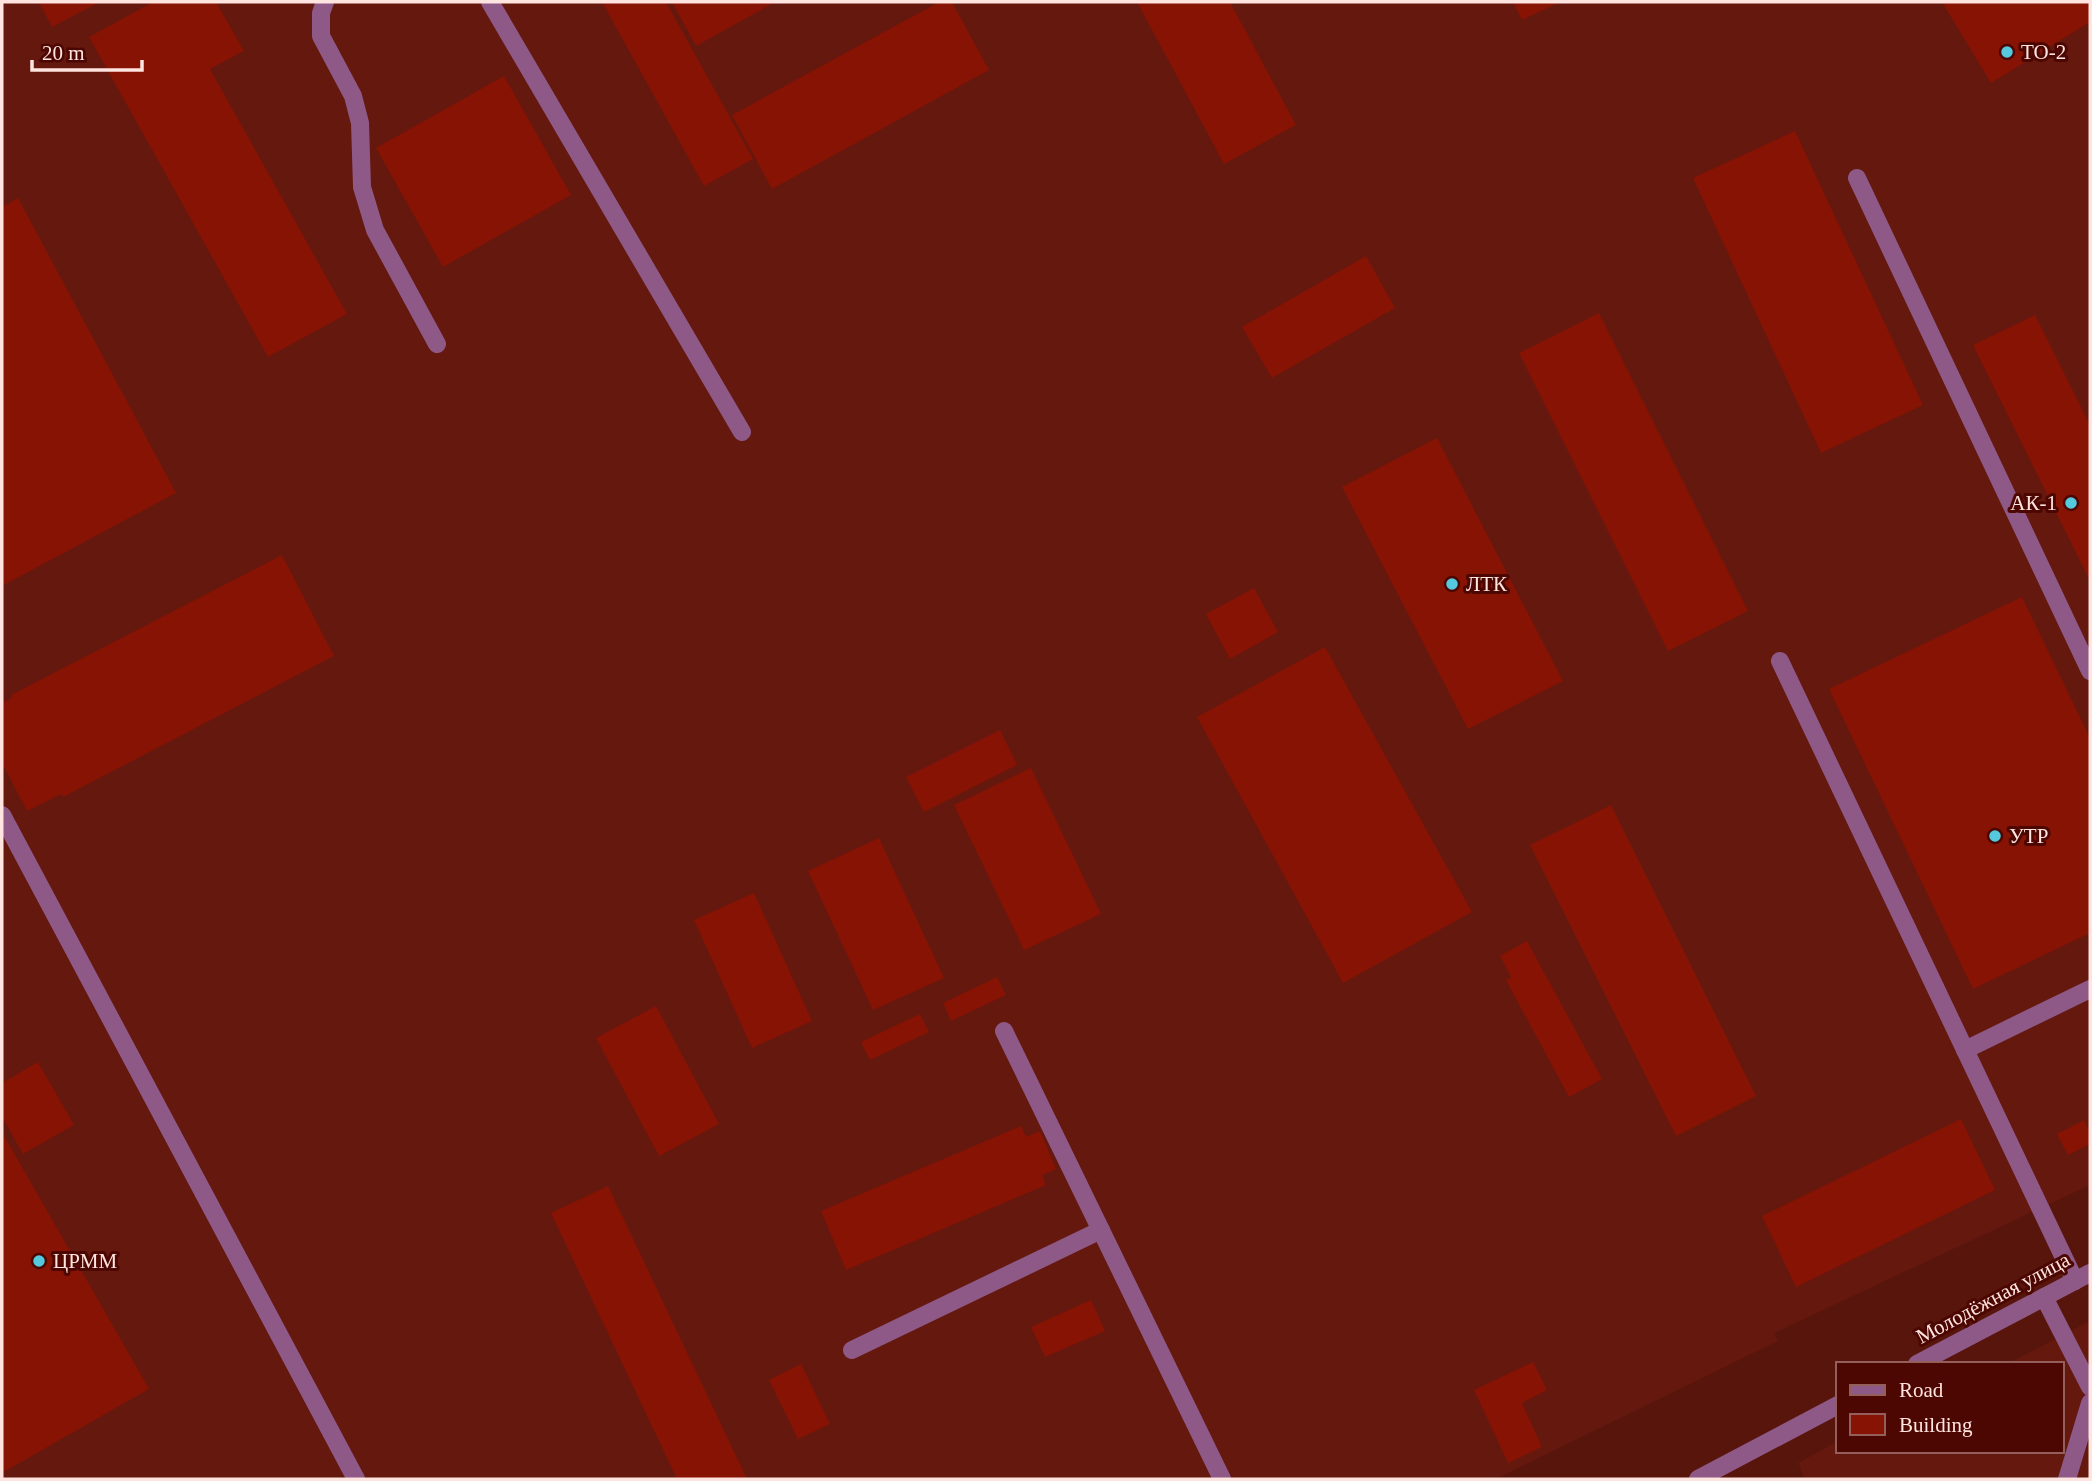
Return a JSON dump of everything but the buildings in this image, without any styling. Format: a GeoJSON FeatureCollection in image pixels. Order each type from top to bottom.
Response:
{"type":"FeatureCollection","features":[{"type":"Feature","properties":{"kind":"street"},"geometry":{"type":"LineString","coordinates":[[325,2],[321,13],[321,36],[353,96],[360,123],[362,187],[375,230],[437,344]]}},
{"type":"Feature","properties":{"kind":"street"},"geometry":{"type":"LineString","coordinates":[[490,2],[742,432]]}},
{"type":"Feature","properties":{"kind":"street"},"geometry":{"type":"LineString","coordinates":[[1857,178],[2090,671]]}},
{"type":"Feature","properties":{"kind":"street"},"geometry":{"type":"LineString","coordinates":[[1780,661],[1965,1050],[2083,1277]]}},
{"type":"Feature","properties":{"kind":"street"},"geometry":{"type":"LineString","coordinates":[[2,815],[356,1479]]}},
{"type":"Feature","properties":{"kind":"street"},"geometry":{"type":"LineString","coordinates":[[1965,1050],[2090,989]]}},
{"type":"Feature","properties":{"kind":"street"},"geometry":{"type":"LineString","coordinates":[[1004,1031],[1222,1479]]}},
{"type":"Feature","properties":{"kind":"street"},"geometry":{"type":"LineString","coordinates":[[852,1350],[1101,1230]]}},
{"type":"Feature","properties":{"kind":"street","name":"Молодёжная улица"},"geometry":{"type":"LineString","coordinates":[[1921,1362],[2083,1277]]}},
{"type":"Feature","properties":{"kind":"street"},"geometry":{"type":"LineString","coordinates":[[2044,1297],[2090,1387]]}},
{"type":"Feature","properties":{"kind":"street"},"geometry":{"type":"LineString","coordinates":[[2067,1479],[2090,1403]]}},
{"type":"Feature","properties":{"kind":"street"},"geometry":{"type":"LineString","coordinates":[[1698,1479],[1836,1406]]}},
{"type":"Feature","properties":{"kind":"shaded area"},"geometry":{"type":"Polygon","coordinates":[[[2,2],[2090,2],[2090,1185],[1774,1333],[1778,1341],[1496,1479],[2,1479],[2,2]]]}},
{"type":"Feature","properties":{"kind":"shaded area"},"geometry":{"type":"Polygon","coordinates":[[[2090,1321],[2090,1479],[1805,1479],[1798,1463],[1836,1442],[1836,1453],[2064,1453],[2064,1362],[2011,1362],[2090,1321]]]}},
{"type":"Feature","properties":{"kind":"place","name":"ТО-2"},"geometry":{"type":"Point","coordinates":[2007,52]}},
{"type":"Feature","properties":{"kind":"place","name":"АК-1"},"geometry":{"type":"Point","coordinates":[2071,503]}},
{"type":"Feature","properties":{"kind":"place","name":"ЛТК"},"geometry":{"type":"Point","coordinates":[1452,584]}},
{"type":"Feature","properties":{"kind":"place","name":"УТР"},"geometry":{"type":"Point","coordinates":[1995,836]}},
{"type":"Feature","properties":{"kind":"place","name":"ЦРММ"},"geometry":{"type":"Point","coordinates":[39,1261]}}]}
